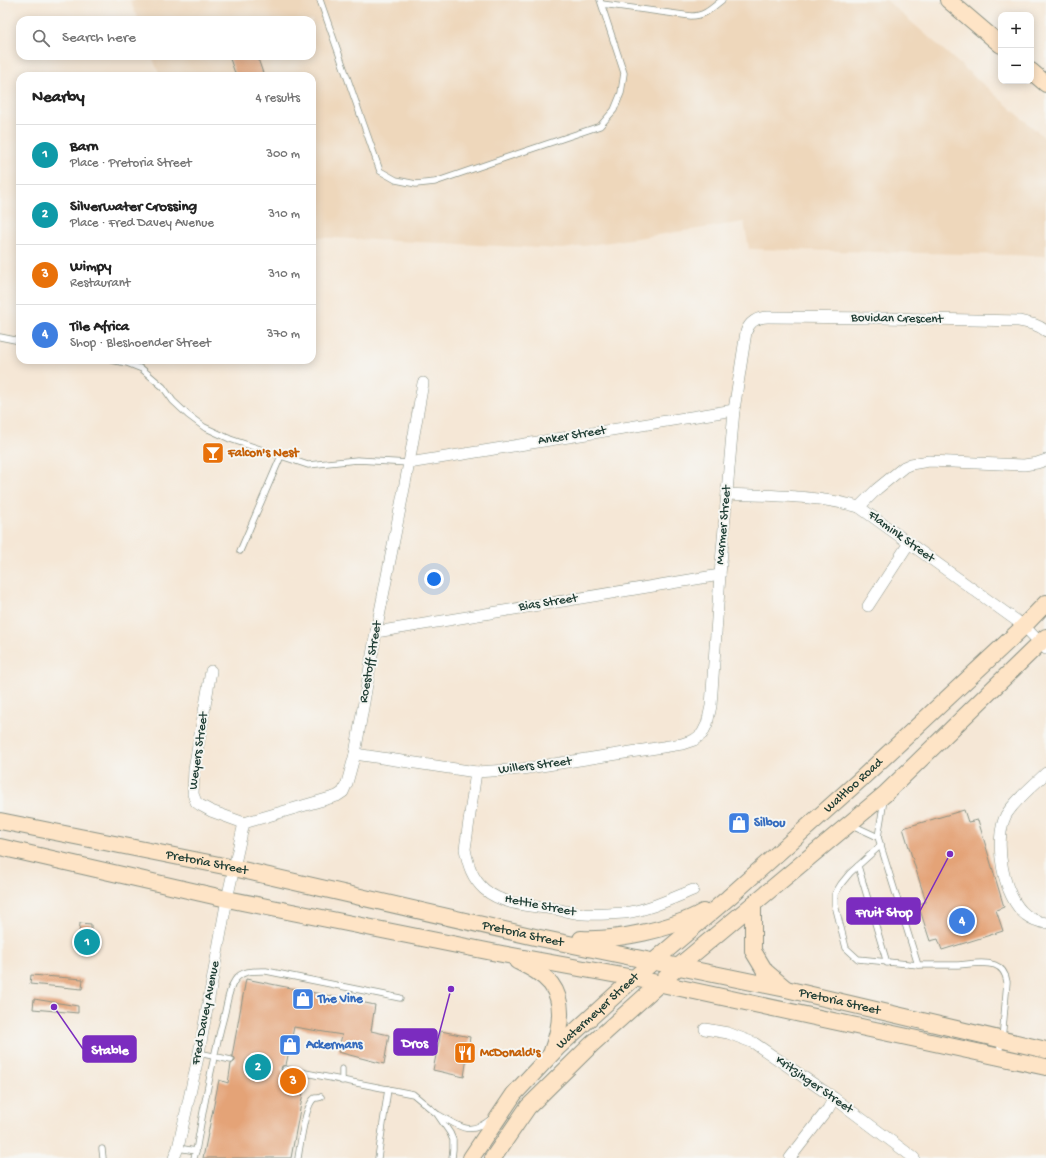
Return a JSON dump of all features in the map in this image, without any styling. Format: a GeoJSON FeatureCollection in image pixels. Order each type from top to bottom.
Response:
{"type":"FeatureCollection","features":[{"type":"Feature","properties":{"kind":"main road"},"geometry":{"type":"LineString","coordinates":[[948,0],[998,42]]}},
{"type":"Feature","properties":{"kind":"main road"},"geometry":{"type":"LineString","coordinates":[[1034,74],[1046,84]]}},
{"type":"Feature","properties":{"kind":"main road","name":"Waltloo Road"},"geometry":{"type":"LineString","coordinates":[[654,961],[728,898],[862,778],[1024,626],[1046,603]]}},
{"type":"Feature","properties":{"kind":"main road","name":"Waltloo Road"},"geometry":{"type":"LineString","coordinates":[[679,966],[885,794],[1044,643]]}},
{"type":"Feature","properties":{"kind":"main road","name":"Pretoria Street"},"geometry":{"type":"LineString","coordinates":[[0,821],[234,868],[535,937],[786,989],[1046,1050]]}},
{"type":"Feature","properties":{"kind":"main road","name":"Pretoria Street"},"geometry":{"type":"LineString","coordinates":[[0,847],[227,899],[502,954],[660,983],[1046,1067]]}},
{"type":"Feature","properties":{"kind":"main road"},"geometry":{"type":"LineString","coordinates":[[535,937],[583,940],[630,935],[680,922],[700,914],[728,898]]}},
{"type":"Feature","properties":{"kind":"main road"},"geometry":{"type":"LineString","coordinates":[[753,904],[753,950],[765,971],[786,989]]}},
{"type":"Feature","properties":{"kind":"main road"},"geometry":{"type":"LineString","coordinates":[[502,954],[532,968],[541,974],[551,984],[559,1002],[560,1020],[558,1034],[550,1056]]}},
{"type":"Feature","properties":{"kind":"main road","name":"Watermeyer Street"},"geometry":{"type":"LineString","coordinates":[[471,1158],[514,1094],[586,1020],[654,961]]}},
{"type":"Feature","properties":{"kind":"main road","name":"Watermeyer Street"},"geometry":{"type":"LineString","coordinates":[[493,1158],[528,1107],[592,1044],[679,966]]}},
{"type":"Feature","properties":{"kind":"street","name":"Bovidan Crescent"},"geometry":{"type":"LineString","coordinates":[[748,326],[755,320],[763,317],[883,318],[1019,321],[1040,326],[1046,331]]}},
{"type":"Feature","properties":{"kind":"street","name":"Marmer Street"},"geometry":{"type":"LineString","coordinates":[[707,724],[711,706],[734,410],[748,326]]}},
{"type":"Feature","properties":{"kind":"street","name":"Roestoff Street"},"geometry":{"type":"LineString","coordinates":[[244,823],[337,796],[343,792],[347,783],[355,754],[376,632],[409,463],[423,382]]}},
{"type":"Feature","properties":{"kind":"street","name":"Anker Street"},"geometry":{"type":"LineString","coordinates":[[409,463],[734,410]]}},
{"type":"Feature","properties":{"kind":"street"},"geometry":{"type":"LineString","coordinates":[[859,507],[877,489],[904,467],[911,464],[929,461],[1024,464],[1037,463],[1046,460]]}},
{"type":"Feature","properties":{"kind":"street","name":"Flamink Street"},"geometry":{"type":"LineString","coordinates":[[727,494],[814,498],[859,507],[1024,626],[1044,643]]}},
{"type":"Feature","properties":{"kind":"street"},"geometry":{"type":"LineString","coordinates":[[868,606],[909,543]]}},
{"type":"Feature","properties":{"kind":"street","name":"Bias Street"},"geometry":{"type":"LineString","coordinates":[[376,632],[720,575]]}},
{"type":"Feature","properties":{"kind":"street","name":"Weyers Street"},"geometry":{"type":"LineString","coordinates":[[211,671],[194,769],[193,794],[196,802],[200,805],[244,823]]}},
{"type":"Feature","properties":{"kind":"street","name":"Willers Street"},"geometry":{"type":"LineString","coordinates":[[355,754],[476,772],[522,768],[682,744],[694,740],[702,734],[707,724]]}},
{"type":"Feature","properties":{"kind":"street","name":"Hettie Street"},"geometry":{"type":"LineString","coordinates":[[476,772],[465,849],[467,860],[470,871],[475,880],[485,890],[501,899],[583,914],[624,913],[654,906],[693,890]]}},
{"type":"Feature","properties":{"kind":"street"},"geometry":{"type":"LineString","coordinates":[[1046,773],[1010,810],[1003,824],[1000,842],[1002,865],[1009,889],[1017,906],[1026,916],[1046,923]]}},
{"type":"Feature","properties":{"kind":"street"},"geometry":{"type":"LineString","coordinates":[[234,868],[244,823]]}},
{"type":"Feature","properties":{"kind":"street","name":"Fred Davey Avenue"},"geometry":{"type":"LineString","coordinates":[[176,1153],[199,1053],[234,868]]}},
{"type":"Feature","properties":{"kind":"street","name":"Kritzinger Street"},"geometry":{"type":"LineString","coordinates":[[705,1029],[728,1033],[754,1043],[834,1098],[914,1158]]}},
{"type":"Feature","properties":{"kind":"street"},"geometry":{"type":"LineString","coordinates":[[790,1158],[828,1109],[834,1098]]}},
{"type":"Feature","properties":{"kind":"lane"},"geometry":{"type":"LineString","coordinates":[[320,0],[380,171],[396,180],[416,184],[435,182],[600,126],[614,110],[622,93],[624,73],[601,2],[699,16],[708,12],[722,0]]}},
{"type":"Feature","properties":{"kind":"lane"},"geometry":{"type":"LineString","coordinates":[[0,337],[16,340]]}},
{"type":"Feature","properties":{"kind":"lane"},"geometry":{"type":"LineString","coordinates":[[130,364],[142,369],[163,387],[180,408],[204,427],[230,439],[308,464],[357,460],[409,463]]}},
{"type":"Feature","properties":{"kind":"lane"},"geometry":{"type":"LineString","coordinates":[[240,551],[281,456]]}},
{"type":"Feature","properties":{"kind":"lane"},"geometry":{"type":"LineString","coordinates":[[885,794],[878,837],[918,965]]}},
{"type":"Feature","properties":{"kind":"lane"},"geometry":{"type":"LineString","coordinates":[[850,824],[878,837]]}},
{"type":"Feature","properties":{"kind":"lane"},"geometry":{"type":"LineString","coordinates":[[881,845],[841,884],[835,894],[835,905],[846,948],[858,959],[887,963],[918,965],[957,965],[981,963],[995,965],[1002,970],[1007,982],[1002,1040],[998,1056]]}},
{"type":"Feature","properties":{"kind":"lane"},"geometry":{"type":"LineString","coordinates":[[858,866],[887,963]]}},
{"type":"Feature","properties":{"kind":"lane"},"geometry":{"type":"LineString","coordinates":[[194,1158],[213,1056],[230,991],[235,980],[243,973],[252,971],[266,971],[400,998]]}},
{"type":"Feature","properties":{"kind":"lane"},"geometry":{"type":"LineString","coordinates":[[199,1053],[231,1060]]}},
{"type":"Feature","properties":{"kind":"lane"},"geometry":{"type":"LineString","coordinates":[[285,1069],[413,1094],[437,1114],[458,1126],[468,1128],[478,1127],[486,1123],[505,1107]]}},
{"type":"Feature","properties":{"kind":"lane"},"geometry":{"type":"LineString","coordinates":[[342,1069],[342,1081]]}},
{"type":"Feature","properties":{"kind":"lane"},"geometry":{"type":"LineString","coordinates":[[378,1158],[388,1089]]}},
{"type":"Feature","properties":{"kind":"lane"},"geometry":{"type":"LineString","coordinates":[[298,1158],[305,1118],[311,1102],[315,1098],[321,1097]]}},
{"type":"Feature","properties":{"kind":"lane"},"geometry":{"type":"LineString","coordinates":[[437,1114],[450,1132],[453,1145],[452,1158]]}},
{"type":"Feature","properties":{"kind":"lane"},"geometry":{"type":"LineString","coordinates":[[102,1149],[103,1158]]}},
{"type":"Feature","properties":{"kind":"lane"},"geometry":{"type":"LineString","coordinates":[[176,1153],[196,1151]]}},
{"type":"Feature","properties":{"kind":"shaded area"},"geometry":{"type":"Polygon","coordinates":[[[130,0],[886,0],[1046,139],[1046,256],[749,249],[744,222],[563,249],[316,237],[316,72],[158,72],[154,60],[316,60],[316,16],[136,16],[130,0]]]}},
{"type":"Feature","properties":{"kind":"building"},"geometry":{"type":"Polygon","coordinates":[[[230,60],[258,60],[263,72],[235,72],[230,60]]]}},
{"type":"Feature","properties":{"kind":"building"},"geometry":{"type":"Polygon","coordinates":[[[964,810],[968,822],[978,820],[1004,907],[996,910],[1003,931],[942,950],[938,939],[930,941],[918,904],[926,902],[903,828],[964,810]]]}},
{"type":"Feature","properties":{"kind":"building"},"geometry":{"type":"Polygon","coordinates":[[[80,923],[91,924],[91,935],[96,935],[96,950],[89,949],[89,951],[78,949],[80,923]]]}},
{"type":"Feature","properties":{"kind":"building"},"geometry":{"type":"Polygon","coordinates":[[[31,975],[83,979],[82,989],[30,984],[31,975]]]}},
{"type":"Feature","properties":{"kind":"building"},"geometry":{"type":"Polygon","coordinates":[[[246,979],[375,1005],[371,1031],[389,1035],[384,1064],[338,1052],[342,1035],[294,1027],[286,1065],[282,1066],[281,1069],[284,1073],[283,1077],[305,1082],[291,1158],[203,1158],[219,1080],[228,1083],[231,1064],[235,1061],[235,1058],[232,1056],[246,979]]]}},
{"type":"Feature","properties":{"kind":"building"},"geometry":{"type":"Polygon","coordinates":[[[34,999],[78,1006],[78,1013],[33,1009],[34,999]]]}},
{"type":"Feature","properties":{"kind":"building"},"geometry":{"type":"Polygon","coordinates":[[[441,1031],[470,1037],[464,1077],[433,1070],[441,1031]]]}},
{"type":"Feature","properties":{"kind":"place","name":"Falcon's Nest"},"geometry":{"type":"Point","coordinates":[213,453]}},
{"type":"Feature","properties":{"kind":"place","name":"Silbou"},"geometry":{"type":"Point","coordinates":[739,823]}},
{"type":"Feature","properties":{"kind":"place","name":"Fruit Stop"},"geometry":{"type":"Point","coordinates":[950,854]}},
{"type":"Feature","properties":{"kind":"place","name":"Tile Africa"},"geometry":{"type":"Point","coordinates":[962,921]}},
{"type":"Feature","properties":{"kind":"place","name":"Barn"},"geometry":{"type":"Point","coordinates":[87,942]}},
{"type":"Feature","properties":{"kind":"place","name":"Dros"},"geometry":{"type":"Point","coordinates":[451,989]}},
{"type":"Feature","properties":{"kind":"place","name":"The Vine"},"geometry":{"type":"Point","coordinates":[303,999]}},
{"type":"Feature","properties":{"kind":"place","name":"Stable"},"geometry":{"type":"Point","coordinates":[54,1007]}},
{"type":"Feature","properties":{"kind":"place","name":"Ackermans"},"geometry":{"type":"Point","coordinates":[290,1045]}},
{"type":"Feature","properties":{"kind":"place","name":"McDonald's"},"geometry":{"type":"Point","coordinates":[465,1053]}},
{"type":"Feature","properties":{"kind":"place","name":"Silverwater Crossing"},"geometry":{"type":"Point","coordinates":[258,1067]}},
{"type":"Feature","properties":{"kind":"place","name":"Wimpy"},"geometry":{"type":"Point","coordinates":[293,1081]}}]}
